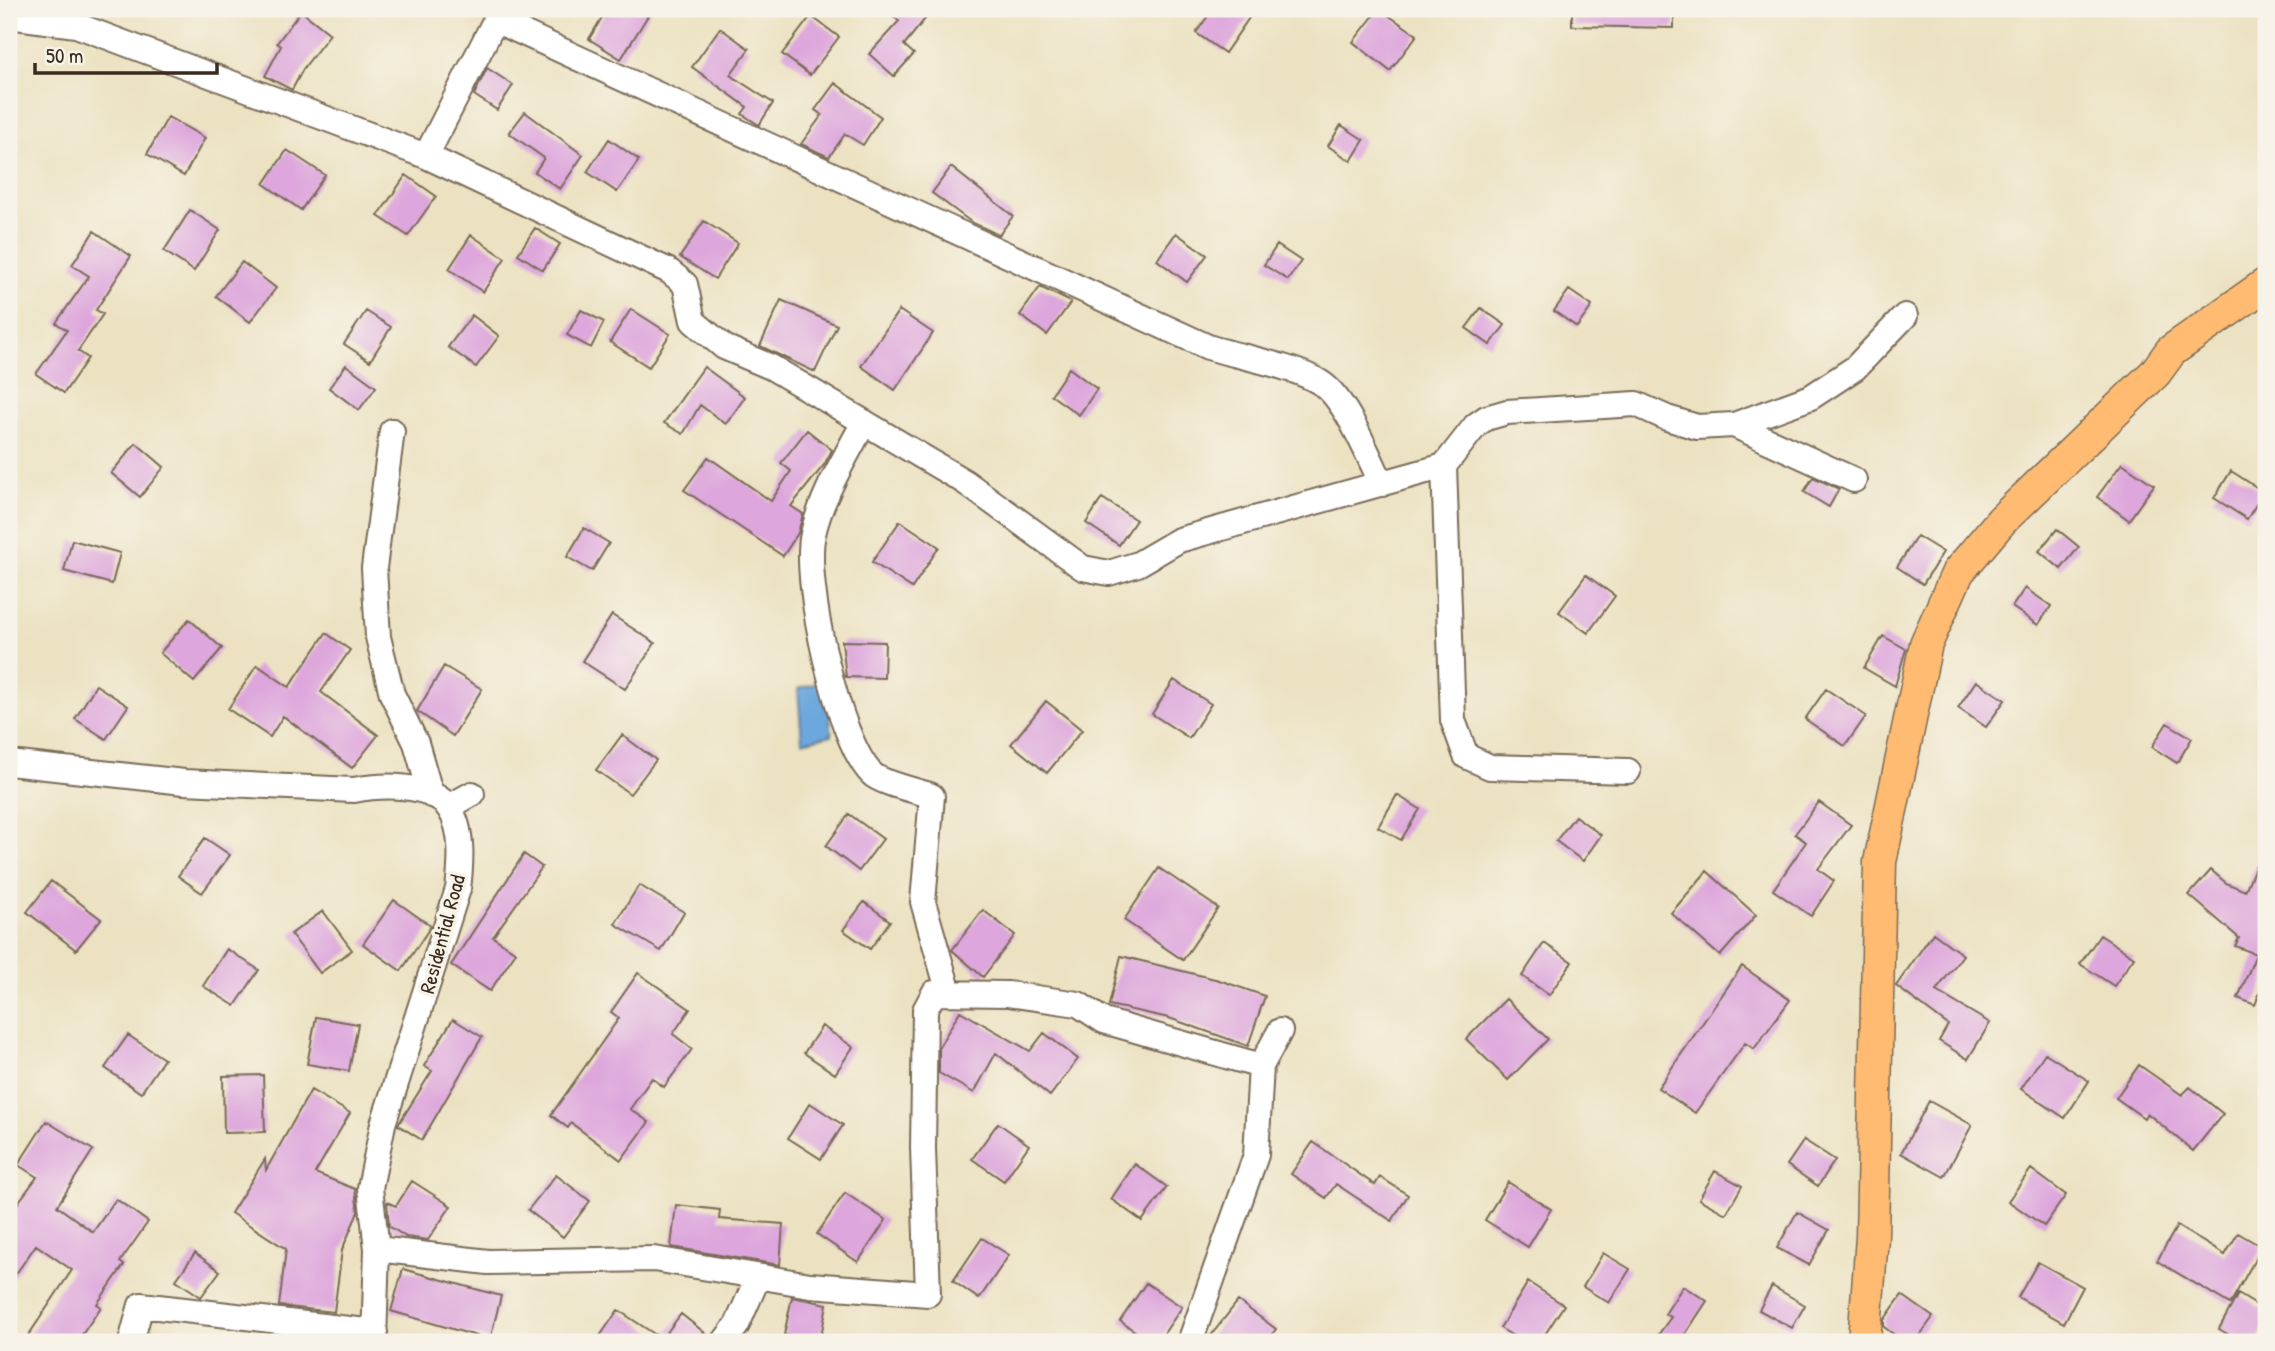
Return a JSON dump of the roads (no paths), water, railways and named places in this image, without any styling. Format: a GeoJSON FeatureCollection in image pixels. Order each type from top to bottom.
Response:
{"type":"FeatureCollection","features":[{"type":"Feature","properties":{"kind":"main road"},"geometry":{"type":"LineString","coordinates":[[1864,1342],[1872,1237],[1880,862],[1926,644],[1958,572],[2002,520],[2155,373],[2171,351],[2266,284]]}},
{"type":"Feature","properties":{"kind":"street"},"geometry":{"type":"LineString","coordinates":[[426,156],[498,14],[1208,347],[1297,372],[1322,383],[1347,417],[1382,484]]}},
{"type":"Feature","properties":{"kind":"street"},"geometry":{"type":"LineString","coordinates":[[9,16],[76,25],[426,156],[669,271],[685,284],[693,321],[724,347],[771,367],[965,482],[1083,568],[1109,573],[1138,564],[1179,540],[1444,466],[1476,425],[1486,418],[1507,412],[1636,404],[1667,418],[1697,427],[1734,425],[1811,397],[1855,368],[1905,316]]}},
{"type":"Feature","properties":{"kind":"street"},"geometry":{"type":"LineString","coordinates":[[864,422],[812,535],[810,573],[831,681],[856,751],[873,776],[932,796],[923,902],[949,993]]}},
{"type":"Feature","properties":{"kind":"street"},"geometry":{"type":"LineString","coordinates":[[1734,425],[1854,480]]}},
{"type":"Feature","properties":{"kind":"street","name":"Residential Road"},"geometry":{"type":"LineString","coordinates":[[374,1337],[377,1248],[370,1188],[383,1124],[458,889],[461,857],[458,833],[440,801],[392,694],[378,637],[374,568],[392,431]]}},
{"type":"Feature","properties":{"kind":"street"},"geometry":{"type":"LineString","coordinates":[[1444,466],[1453,720],[1466,756],[1490,767],[1628,771]]}},
{"type":"Feature","properties":{"kind":"street"},"geometry":{"type":"LineString","coordinates":[[9,763],[184,782],[354,790],[376,786],[440,801],[472,794]]}},
{"type":"Feature","properties":{"kind":"street"},"geometry":{"type":"LineString","coordinates":[[377,1248],[488,1262],[654,1259],[810,1285],[928,1294],[923,1149],[925,1010],[934,993],[1008,994],[1078,1004],[1104,1021],[1261,1066]]}},
{"type":"Feature","properties":{"kind":"street"},"geometry":{"type":"LineString","coordinates":[[1190,1342],[1256,1155],[1261,1066],[1280,1031]]}},
{"type":"Feature","properties":{"kind":"street"},"geometry":{"type":"LineString","coordinates":[[724,1342],[737,1325],[758,1276]]}},
{"type":"Feature","properties":{"kind":"street"},"geometry":{"type":"LineString","coordinates":[[131,1342],[141,1306],[374,1337]]}},
{"type":"Feature","properties":{"kind":"water"},"geometry":{"type":"Polygon","coordinates":[[[826,681],[832,735],[802,742],[798,689],[826,681]]]}}]}
